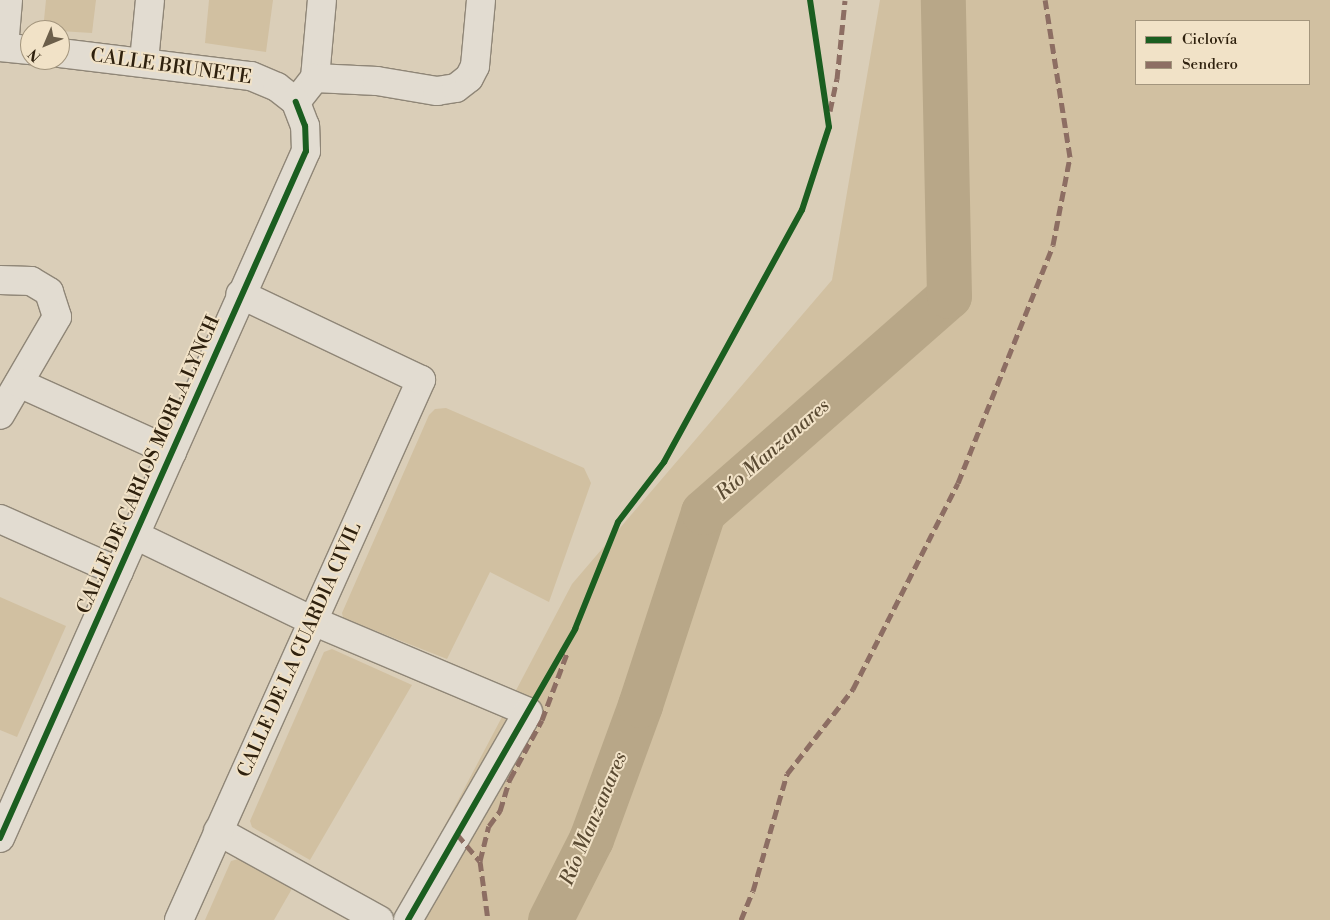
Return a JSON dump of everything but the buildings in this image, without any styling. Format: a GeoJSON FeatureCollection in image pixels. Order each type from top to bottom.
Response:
{"type":"FeatureCollection","features":[{"type":"Feature","properties":{"kind":"street"},"geometry":{"type":"LineString","coordinates":[[8,0],[11,48]]}},
{"type":"Feature","properties":{"kind":"street"},"geometry":{"type":"LineString","coordinates":[[144,61],[150,0]]}},
{"type":"Feature","properties":{"kind":"street"},"geometry":{"type":"LineString","coordinates":[[296,102],[315,78],[322,0]]}},
{"type":"Feature","properties":{"kind":"street"},"geometry":{"type":"LineString","coordinates":[[315,78],[377,81],[437,91],[456,88],[469,78],[475,66],[481,0]]}},
{"type":"Feature","properties":{"kind":"street","name":"CALLE BRUNETE"},"geometry":{"type":"LineString","coordinates":[[70,54],[144,61],[251,76],[277,87],[296,102]]}},
{"type":"Feature","properties":{"kind":"street","name":"CALLE DE CARLOS MORLA LYNCH"},"geometry":{"type":"LineString","coordinates":[[0,838],[172,452],[240,294],[306,151],[305,126],[296,102]]}},
{"type":"Feature","properties":{"kind":"street"},"geometry":{"type":"LineString","coordinates":[[0,280],[31,281],[48,292],[56,317],[0,415]]}},
{"type":"Feature","properties":{"kind":"street","name":"CALLE DE LA GUARDIA CIVIL"},"geometry":{"type":"LineString","coordinates":[[179,920],[421,380],[240,294]]}},
{"type":"Feature","properties":{"kind":"street"},"geometry":{"type":"LineString","coordinates":[[19,383],[172,452]]}},
{"type":"Feature","properties":{"kind":"street"},"geometry":{"type":"LineString","coordinates":[[0,519],[119,572]]}},
{"type":"Feature","properties":{"kind":"street"},"geometry":{"type":"LineString","coordinates":[[135,535],[313,621],[528,712],[408,920]]}},
{"type":"Feature","properties":{"kind":"street"},"geometry":{"type":"LineString","coordinates":[[218,831],[379,920]]}},
{"type":"Feature","properties":{"kind":"shaded area"},"geometry":{"type":"Polygon","coordinates":[[[46,0],[96,0],[92,33],[70,32],[70,20],[44,20],[46,0]]]}},
{"type":"Feature","properties":{"kind":"shaded area"},"geometry":{"type":"Polygon","coordinates":[[[209,0],[273,0],[266,52],[205,43],[209,0]]]}},
{"type":"Feature","properties":{"kind":"shaded area"},"geometry":{"type":"Polygon","coordinates":[[[880,0],[1330,0],[1330,920],[395,920],[572,584],[832,280],[880,0]]]}},
{"type":"Feature","properties":{"kind":"shaded area"},"geometry":{"type":"Polygon","coordinates":[[[446,408],[584,468],[591,483],[549,602],[490,572],[447,659],[343,618],[342,613],[429,415],[435,409],[446,408]]]}},
{"type":"Feature","properties":{"kind":"shaded area"},"geometry":{"type":"Polygon","coordinates":[[[0,597],[66,626],[17,737],[0,730],[0,597]]]}},
{"type":"Feature","properties":{"kind":"shaded area"},"geometry":{"type":"Polygon","coordinates":[[[332,649],[412,685],[310,860],[252,827],[250,821],[324,652],[332,649]]]}},
{"type":"Feature","properties":{"kind":"shaded area"},"geometry":{"type":"Polygon","coordinates":[[[242,858],[293,887],[274,920],[205,920],[231,861],[242,858]]]}},
{"type":"Feature","properties":{"kind":"waterway","name":"Río Manzanares"},"geometry":{"type":"LineString","coordinates":[[550,920],[591,839],[640,705],[703,512],[949,296],[943,0]]}},
{"type":"Feature","properties":{"kind":"marked path"},"geometry":{"type":"LineString","coordinates":[[830,111],[837,79],[845,0]]}},
{"type":"Feature","properties":{"kind":"marked path"},"geometry":{"type":"LineString","coordinates":[[741,920],[753,891],[787,774],[853,689],[958,483],[1053,245],[1070,157],[1045,0]]}},
{"type":"Feature","properties":{"kind":"marked path"},"geometry":{"type":"LineString","coordinates":[[480,861],[489,826],[500,811],[510,779],[542,720],[568,651]]}},
{"type":"Feature","properties":{"kind":"marked path"},"geometry":{"type":"LineString","coordinates":[[457,834],[480,861],[488,920]]}},
{"type":"Feature","properties":{"kind":"cycle path"},"geometry":{"type":"LineString","coordinates":[[408,920],[575,629],[618,522],[664,462],[802,210],[829,127],[810,0]]}},
{"type":"Feature","properties":{"kind":"cycle path"},"geometry":{"type":"LineString","coordinates":[[0,838],[306,151],[305,126],[296,102]]}}]}
